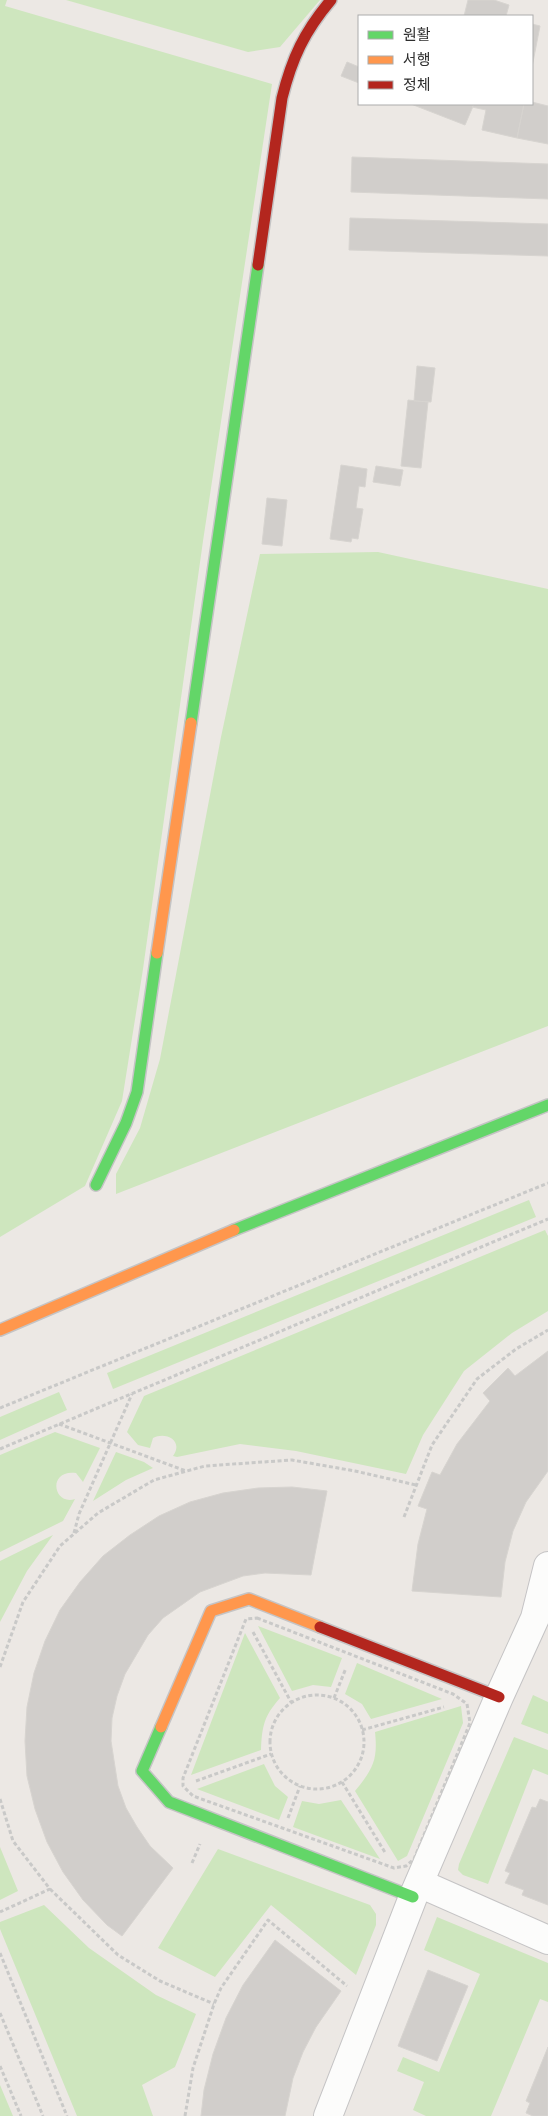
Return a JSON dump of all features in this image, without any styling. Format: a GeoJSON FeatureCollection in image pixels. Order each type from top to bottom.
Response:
{"type":"FeatureCollection","features":[{"type":"Feature","properties":{"kind":"street"},"geometry":{"type":"LineString","coordinates":[[96,1185],[126,1123],[137,1092],[282,98],[289,69],[299,43],[317,16],[331,0]]}},
{"type":"Feature","properties":{"kind":"street"},"geometry":{"type":"LineString","coordinates":[[0,1330],[207,1241],[548,1105]]}},
{"type":"Feature","properties":{"kind":"street"},"geometry":{"type":"LineString","coordinates":[[328,2116],[416,1890],[535,1618],[548,1566]]}},
{"type":"Feature","properties":{"kind":"street"},"geometry":{"type":"LineString","coordinates":[[499,1697],[249,1599],[211,1611],[142,1771],[169,1802],[416,1890],[548,1940]]}},
{"type":"Feature","properties":{"kind":"path"},"geometry":{"type":"LineString","coordinates":[[0,1408],[548,1183]]}},
{"type":"Feature","properties":{"kind":"path"},"geometry":{"type":"LineString","coordinates":[[0,1449],[548,1219]]}},
{"type":"Feature","properties":{"kind":"path"},"geometry":{"type":"LineString","coordinates":[[404,1517],[432,1444],[477,1379],[516,1348],[548,1330]]}},
{"type":"Feature","properties":{"kind":"path"},"geometry":{"type":"LineString","coordinates":[[74,1533],[79,1514],[132,1393]]}},
{"type":"Feature","properties":{"kind":"path"},"geometry":{"type":"LineString","coordinates":[[59,1424],[187,1471]]}},
{"type":"Feature","properties":{"kind":"path"},"geometry":{"type":"LineString","coordinates":[[0,1667],[23,1602],[60,1546],[98,1513],[154,1480],[205,1466],[292,1460],[355,1471],[416,1485]]}},
{"type":"Feature","properties":{"kind":"path"},"geometry":{"type":"LineString","coordinates":[[257,1618],[275,1623],[453,1694],[467,1704],[470,1723],[414,1860],[406,1866],[394,1868],[193,1796],[183,1786],[183,1778],[246,1620],[257,1618]]}},
{"type":"Feature","properties":{"kind":"path"},"geometry":{"type":"LineString","coordinates":[[246,1620],[291,1702]]}},
{"type":"Feature","properties":{"kind":"path"},"geometry":{"type":"LineString","coordinates":[[334,1698],[352,1654]]}},
{"type":"Feature","properties":{"kind":"path"},"geometry":{"type":"LineString","coordinates":[[320,1695],[334,1698],[347,1705],[357,1716],[362,1730],[364,1745],[361,1759],[354,1772],[342,1782],[329,1787],[314,1789],[300,1786],[287,1778],[277,1767],[271,1754],[270,1739],[273,1725],[280,1712],[291,1702],[305,1696],[320,1695]]}},
{"type":"Feature","properties":{"kind":"path"},"geometry":{"type":"LineString","coordinates":[[454,1704],[464,1701]]}},
{"type":"Feature","properties":{"kind":"path"},"geometry":{"type":"LineString","coordinates":[[362,1730],[445,1706]]}},
{"type":"Feature","properties":{"kind":"path"},"geometry":{"type":"LineString","coordinates":[[183,1786],[271,1754]]}},
{"type":"Feature","properties":{"kind":"path"},"geometry":{"type":"LineString","coordinates":[[342,1782],[394,1868]]}},
{"type":"Feature","properties":{"kind":"path"},"geometry":{"type":"LineString","coordinates":[[284,1828],[300,1786]]}},
{"type":"Feature","properties":{"kind":"path"},"geometry":{"type":"LineString","coordinates":[[0,1799],[14,1841],[50,1889],[118,1955],[160,1981],[214,2004]]}},
{"type":"Feature","properties":{"kind":"path"},"geometry":{"type":"LineString","coordinates":[[192,1863],[201,1843],[208,1841]]}},
{"type":"Feature","properties":{"kind":"path"},"geometry":{"type":"LineString","coordinates":[[0,1912],[50,1889]]}},
{"type":"Feature","properties":{"kind":"path"},"geometry":{"type":"LineString","coordinates":[[185,2116],[193,2068],[214,2004],[221,1988],[268,1920],[349,1987]]}},
{"type":"Feature","properties":{"kind":"path"},"geometry":{"type":"LineString","coordinates":[[0,1953],[68,2116]]}},
{"type":"Feature","properties":{"kind":"path"},"geometry":{"type":"LineString","coordinates":[[0,2013],[43,2116]]}},
{"type":"Feature","properties":{"kind":"path"},"geometry":{"type":"LineString","coordinates":[[0,2066],[21,2116]]}},
{"type":"Feature","properties":{"kind":"green space"},"geometry":{"type":"Polygon","coordinates":[[[0,0],[7,0],[5,6],[272,84],[203,541],[143,969],[122,1101],[85,1186],[0,1237],[0,0]]]}},
{"type":"Feature","properties":{"kind":"green space"},"geometry":{"type":"Polygon","coordinates":[[[66,0],[320,0],[280,47],[248,52],[66,0]]]}},
{"type":"Feature","properties":{"kind":"green space"},"geometry":{"type":"Polygon","coordinates":[[[378,552],[548,589],[548,1026],[116,1194],[116,1174],[140,1128],[160,1059],[221,737],[260,554],[378,552]]]}},
{"type":"Feature","properties":{"kind":"green space"},"geometry":{"type":"Polygon","coordinates":[[[529,1200],[536,1217],[113,1389],[107,1373],[529,1200]]]}},
{"type":"Feature","properties":{"kind":"green space"},"geometry":{"type":"Polygon","coordinates":[[[545,1230],[548,1236],[548,1311],[512,1333],[464,1371],[423,1435],[406,1474],[296,1451],[240,1444],[177,1457],[173,1456],[176,1451],[175,1442],[168,1437],[158,1436],[153,1438],[150,1448],[138,1445],[127,1432],[144,1396],[545,1230]]]}},
{"type":"Feature","properties":{"kind":"green space"},"geometry":{"type":"Polygon","coordinates":[[[59,1392],[67,1410],[0,1440],[0,1417],[59,1392]]]}},
{"type":"Feature","properties":{"kind":"green space"},"geometry":{"type":"Polygon","coordinates":[[[55,1432],[100,1448],[83,1482],[76,1473],[67,1473],[57,1481],[56,1487],[62,1497],[68,1500],[75,1499],[63,1521],[0,1552],[0,1455],[55,1432]]]}},
{"type":"Feature","properties":{"kind":"green space"},"geometry":{"type":"Polygon","coordinates":[[[116,1452],[144,1462],[153,1468],[126,1480],[93,1501],[116,1452]]]}},
{"type":"Feature","properties":{"kind":"green space"},"geometry":{"type":"Polygon","coordinates":[[[53,1535],[27,1571],[0,1622],[0,1561],[53,1535]]]}},
{"type":"Feature","properties":{"kind":"green space"},"geometry":{"type":"Polygon","coordinates":[[[258,1626],[342,1658],[331,1687],[313,1685],[292,1691],[258,1626]]]}},
{"type":"Feature","properties":{"kind":"green space"},"geometry":{"type":"Polygon","coordinates":[[[245,1633],[280,1698],[267,1716],[262,1734],[261,1750],[191,1775],[245,1633]]]}},
{"type":"Feature","properties":{"kind":"green space"},"geometry":{"type":"Polygon","coordinates":[[[357,1663],[442,1699],[371,1719],[362,1704],[345,1694],[357,1663]]]}},
{"type":"Feature","properties":{"kind":"green space"},"geometry":{"type":"Polygon","coordinates":[[[533,1695],[548,1702],[548,1734],[521,1724],[533,1695]]]}},
{"type":"Feature","properties":{"kind":"green space"},"geometry":{"type":"Polygon","coordinates":[[[461,1706],[463,1723],[407,1856],[398,1861],[355,1791],[373,1764],[376,1750],[375,1732],[461,1706]]]}},
{"type":"Feature","properties":{"kind":"green space"},"geometry":{"type":"Polygon","coordinates":[[[514,1737],[548,1750],[548,1775],[533,1769],[488,1884],[463,1875],[458,1870],[459,1864],[514,1737]]]}},
{"type":"Feature","properties":{"kind":"green space"},"geometry":{"type":"Polygon","coordinates":[[[264,1764],[275,1786],[288,1797],[279,1820],[197,1789],[264,1764]]]}},
{"type":"Feature","properties":{"kind":"green space"},"geometry":{"type":"Polygon","coordinates":[[[341,1800],[380,1859],[293,1827],[302,1801],[319,1804],[341,1800]]]}},
{"type":"Feature","properties":{"kind":"green space"},"geometry":{"type":"Polygon","coordinates":[[[0,1847],[18,1891],[0,1900],[0,1847]]]}},
{"type":"Feature","properties":{"kind":"green space"},"geometry":{"type":"Polygon","coordinates":[[[218,1849],[370,1905],[376,1914],[376,1925],[356,1975],[271,1905],[215,1977],[158,1948],[218,1849]]]}},
{"type":"Feature","properties":{"kind":"green space"},"geometry":{"type":"Polygon","coordinates":[[[44,1905],[89,1948],[156,1995],[196,2014],[175,2067],[142,2085],[153,2116],[77,2116],[0,1929],[0,1922],[44,1905]]]}},
{"type":"Feature","properties":{"kind":"green space"},"geometry":{"type":"Polygon","coordinates":[[[437,1917],[548,1963],[548,2002],[540,1999],[491,2116],[426,2116],[413,2110],[424,2082],[397,2071],[403,2057],[439,2072],[480,1974],[424,1950],[437,1917]]]}},
{"type":"Feature","properties":{"kind":"green space"},"geometry":{"type":"Polygon","coordinates":[[[0,2085],[13,2116],[0,2116],[0,2085]]]}},
{"type":"Feature","properties":{"kind":"building"},"geometry":{"type":"Polygon","coordinates":[[[468,0],[494,0],[509,5],[506,15],[464,15],[468,0]]]}},
{"type":"Feature","properties":{"kind":"building"},"geometry":{"type":"Polygon","coordinates":[[[533,24],[540,26],[533,62],[533,24]]]}},
{"type":"Feature","properties":{"kind":"building"},"geometry":{"type":"Polygon","coordinates":[[[347,62],[358,67],[358,83],[341,76],[347,62]]]}},
{"type":"Feature","properties":{"kind":"building"},"geometry":{"type":"Polygon","coordinates":[[[533,102],[548,106],[548,144],[517,138],[524,105],[533,105],[533,102]]]}},
{"type":"Feature","properties":{"kind":"building"},"geometry":{"type":"Polygon","coordinates":[[[414,105],[474,105],[465,125],[414,105]]]}},
{"type":"Feature","properties":{"kind":"building"},"geometry":{"type":"Polygon","coordinates":[[[473,105],[524,105],[517,138],[482,130],[486,110],[472,107],[473,105]]]}},
{"type":"Feature","properties":{"kind":"building"},"geometry":{"type":"Polygon","coordinates":[[[352,157],[548,164],[548,199],[351,192],[352,157]]]}},
{"type":"Feature","properties":{"kind":"building"},"geometry":{"type":"Polygon","coordinates":[[[350,218],[548,224],[548,256],[349,250],[350,218]]]}},
{"type":"Feature","properties":{"kind":"building"},"geometry":{"type":"Polygon","coordinates":[[[417,366],[435,368],[431,402],[414,401],[417,366]]]}},
{"type":"Feature","properties":{"kind":"building"},"geometry":{"type":"Polygon","coordinates":[[[408,400],[428,402],[421,468],[401,466],[408,400]]]}},
{"type":"Feature","properties":{"kind":"building"},"geometry":{"type":"Polygon","coordinates":[[[341,465],[367,469],[365,487],[359,486],[356,508],[363,509],[358,539],[352,538],[351,542],[330,539],[341,465]]]}},
{"type":"Feature","properties":{"kind":"building"},"geometry":{"type":"Polygon","coordinates":[[[376,466],[403,470],[400,486],[373,482],[376,466]]]}},
{"type":"Feature","properties":{"kind":"building"},"geometry":{"type":"Polygon","coordinates":[[[267,498],[287,500],[282,546],[262,544],[267,498]]]}},
{"type":"Feature","properties":{"kind":"building"},"geometry":{"type":"Polygon","coordinates":[[[548,1351],[548,1471],[526,1502],[513,1531],[505,1562],[501,1597],[412,1591],[418,1544],[427,1509],[418,1506],[432,1472],[440,1475],[457,1444],[490,1401],[483,1393],[508,1368],[515,1376],[548,1351]]]}},
{"type":"Feature","properties":{"kind":"building"},"geometry":{"type":"Polygon","coordinates":[[[292,1487],[327,1491],[311,1575],[265,1573],[243,1576],[200,1592],[163,1618],[148,1635],[125,1674],[112,1718],[111,1741],[118,1786],[126,1808],[137,1827],[150,1846],[173,1868],[122,1936],[107,1925],[83,1900],[63,1872],[47,1842],[35,1809],[27,1776],[25,1741],[27,1707],[34,1673],[45,1641],[60,1610],[80,1582],[103,1556],[159,1516],[190,1502],[223,1493],[258,1488],[292,1487]]]}},
{"type":"Feature","properties":{"kind":"building"},"geometry":{"type":"Polygon","coordinates":[[[540,1799],[548,1802],[548,1905],[522,1895],[524,1890],[505,1883],[510,1873],[505,1871],[532,1807],[536,1808],[540,1799]]]}},
{"type":"Feature","properties":{"kind":"building"},"geometry":{"type":"Polygon","coordinates":[[[275,1940],[341,1991],[316,2027],[303,2052],[293,2078],[285,2116],[201,2116],[204,2090],[213,2054],[226,2018],[243,1985],[275,1940]]]}},
{"type":"Feature","properties":{"kind":"building"},"geometry":{"type":"Polygon","coordinates":[[[428,1970],[468,1986],[437,2061],[398,2046],[428,1970]]]}},
{"type":"Feature","properties":{"kind":"building"},"geometry":{"type":"Polygon","coordinates":[[[548,2047],[548,2116],[533,2116],[526,2113],[530,2103],[526,2101],[548,2047]]]}},
{"type":"Feature","properties":{"kind":"traffic: fast"},"geometry":{"type":"LineString","coordinates":[[191,723],[258,265]]}},
{"type":"Feature","properties":{"kind":"traffic: fast"},"geometry":{"type":"LineString","coordinates":[[96,1185],[126,1123],[137,1092],[157,953]]}},
{"type":"Feature","properties":{"kind":"traffic: fast"},"geometry":{"type":"LineString","coordinates":[[234,1230],[548,1105]]}},
{"type":"Feature","properties":{"kind":"traffic: fast"},"geometry":{"type":"LineString","coordinates":[[161,1727],[142,1771],[169,1802],[413,1897]]}},
{"type":"Feature","properties":{"kind":"traffic: slow"},"geometry":{"type":"LineString","coordinates":[[157,953],[191,723]]}},
{"type":"Feature","properties":{"kind":"traffic: slow"},"geometry":{"type":"LineString","coordinates":[[0,1330],[234,1230]]}},
{"type":"Feature","properties":{"kind":"traffic: slow"},"geometry":{"type":"LineString","coordinates":[[161,1727],[211,1611],[249,1599],[320,1627]]}},
{"type":"Feature","properties":{"kind":"traffic: jam"},"geometry":{"type":"LineString","coordinates":[[258,265],[282,98],[300,46],[313,23],[331,0]]}},
{"type":"Feature","properties":{"kind":"traffic: jam"},"geometry":{"type":"LineString","coordinates":[[320,1627],[499,1697]]}}]}
